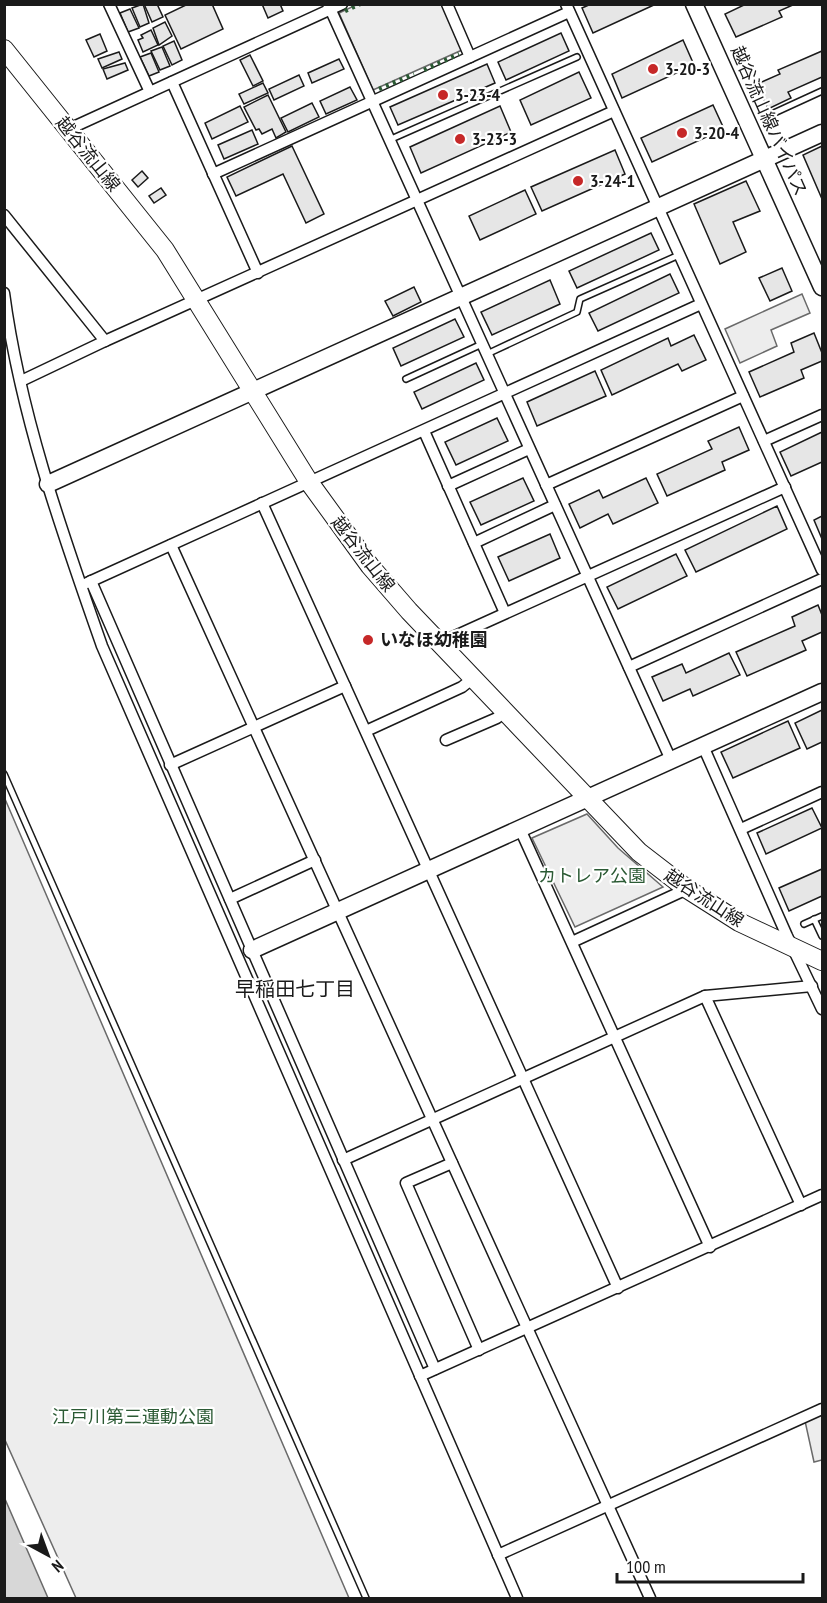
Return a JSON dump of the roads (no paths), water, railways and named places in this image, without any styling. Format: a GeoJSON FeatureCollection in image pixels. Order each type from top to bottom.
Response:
{"type":"FeatureCollection","features":[{"type":"Feature","properties":{"kind":"main road","name":"越谷流山線"},"geometry":{"type":"LineString","coordinates":[[4,49],[165,250],[309,482],[370,566],[442,647],[639,852],[687,890],[739,922],[794,950],[822,961]]}},
{"type":"Feature","properties":{"kind":"street"},"geometry":{"type":"LineString","coordinates":[[110,4],[150,92]]}},
{"type":"Feature","properties":{"kind":"street"},"geometry":{"type":"LineString","coordinates":[[69,129],[329,7],[342,4]]}},
{"type":"Feature","properties":{"kind":"street"},"geometry":{"type":"LineString","coordinates":[[447,4],[470,57]]}},
{"type":"Feature","properties":{"kind":"street","name":"越谷流山線バイパス"},"geometry":{"type":"LineString","coordinates":[[694,4],[822,287]]}},
{"type":"Feature","properties":{"kind":"street"},"geometry":{"type":"LineString","coordinates":[[329,7],[670,760]]}},
{"type":"Feature","properties":{"kind":"street"},"geometry":{"type":"LineString","coordinates":[[213,174],[470,57],[568,8],[822,570]]}},
{"type":"Feature","properties":{"kind":"street"},"geometry":{"type":"LineString","coordinates":[[172,82],[258,273]]}},
{"type":"Feature","properties":{"kind":"street"},"geometry":{"type":"LineString","coordinates":[[21,381],[614,111]]}},
{"type":"Feature","properties":{"kind":"street"},"geometry":{"type":"LineString","coordinates":[[48,484],[822,134]]}},
{"type":"Feature","properties":{"kind":"street"},"geometry":{"type":"LineString","coordinates":[[4,215],[105,341]]}},
{"type":"Feature","properties":{"kind":"street"},"geometry":{"type":"LineString","coordinates":[[4,293],[21,381],[48,484],[86,584],[230,899],[435,1369]]}},
{"type":"Feature","properties":{"kind":"street"},"geometry":{"type":"LineString","coordinates":[[86,584],[701,304]]}},
{"type":"Feature","properties":{"kind":"street"},"geometry":{"type":"LineString","coordinates":[[546,485],[743,396]]}},
{"type":"Feature","properties":{"kind":"street"},"geometry":{"type":"LineString","coordinates":[[764,441],[822,415]]}},
{"type":"Feature","properties":{"kind":"street"},"geometry":{"type":"LineString","coordinates":[[424,431],[505,613]]}},
{"type":"Feature","properties":{"kind":"street"},"geometry":{"type":"LineString","coordinates":[[448,486],[529,449]]}},
{"type":"Feature","properties":{"kind":"street"},"geometry":{"type":"LineString","coordinates":[[442,647],[453,637],[785,487]]}},
{"type":"Feature","properties":{"kind":"street"},"geometry":{"type":"LineString","coordinates":[[262,503],[618,1288]]}},
{"type":"Feature","properties":{"kind":"street"},"geometry":{"type":"LineString","coordinates":[[474,543],[555,505]]}},
{"type":"Feature","properties":{"kind":"street"},"geometry":{"type":"LineString","coordinates":[[171,545],[650,1599]]}},
{"type":"Feature","properties":{"kind":"street"},"geometry":{"type":"LineString","coordinates":[[629,667],[822,579]]}},
{"type":"Feature","properties":{"kind":"street"},"geometry":{"type":"LineString","coordinates":[[86,584],[102,646],[517,1599]]}},
{"type":"Feature","properties":{"kind":"street"},"geometry":{"type":"LineString","coordinates":[[366,731],[462,687],[472,679]]}},
{"type":"Feature","properties":{"kind":"street"},"geometry":{"type":"LineString","coordinates":[[170,765],[345,686]]}},
{"type":"Feature","properties":{"kind":"street"},"geometry":{"type":"LineString","coordinates":[[252,950],[429,870],[490,836],[520,830],[822,692]]}},
{"type":"Feature","properties":{"kind":"street"},"geometry":{"type":"LineString","coordinates":[[446,740],[496,718],[503,712]]}},
{"type":"Feature","properties":{"kind":"street"},"geometry":{"type":"LineString","coordinates":[[704,746],[822,1009]]}},
{"type":"Feature","properties":{"kind":"street"},"geometry":{"type":"LineString","coordinates":[[741,828],[822,793]]}},
{"type":"Feature","properties":{"kind":"street"},"geometry":{"type":"LineString","coordinates":[[520,830],[710,1247]]}},
{"type":"Feature","properties":{"kind":"street"},"geometry":{"type":"LineString","coordinates":[[230,899],[315,860]]}},
{"type":"Feature","properties":{"kind":"street"},"geometry":{"type":"LineString","coordinates":[[572,942],[687,890]]}},
{"type":"Feature","properties":{"kind":"street"},"geometry":{"type":"LineString","coordinates":[[343,1160],[705,996],[812,986]]}},
{"type":"Feature","properties":{"kind":"street"},"geometry":{"type":"LineString","coordinates":[[705,996],[801,1205]]}},
{"type":"Feature","properties":{"kind":"street"},"geometry":{"type":"LineString","coordinates":[[452,1163],[406,1184],[479,1350]]}},
{"type":"Feature","properties":{"kind":"street"},"geometry":{"type":"LineString","coordinates":[[420,1376],[822,1195]]}},
{"type":"Feature","properties":{"kind":"street"},"geometry":{"type":"LineString","coordinates":[[498,1555],[822,1409]]}},
{"type":"Feature","properties":{"kind":"lane"},"geometry":{"type":"LineString","coordinates":[[389,140],[577,57]]}},
{"type":"Feature","properties":{"kind":"lane"},"geometry":{"type":"LineString","coordinates":[[774,113],[822,91]]}},
{"type":"Feature","properties":{"kind":"lane"},"geometry":{"type":"LineString","coordinates":[[406,379],[577,312],[580,299],[679,255]]}},
{"type":"Feature","properties":{"kind":"lane"},"geometry":{"type":"LineString","coordinates":[[4,774],[366,1599]]}},
{"type":"Feature","properties":{"kind":"lane"},"geometry":{"type":"LineString","coordinates":[[804,924],[822,916]]}},
{"type":"Feature","properties":{"kind":"lane"},"geometry":{"type":"LineString","coordinates":[[814,920],[822,936]]}},
{"type":"Feature","properties":{"kind":"place","name":"3-20-3"},"geometry":{"type":"Point","coordinates":[653,69]}},
{"type":"Feature","properties":{"kind":"place","name":"3-23-4"},"geometry":{"type":"Point","coordinates":[443,95]}},
{"type":"Feature","properties":{"kind":"place","name":"3-20-4"},"geometry":{"type":"Point","coordinates":[682,133]}},
{"type":"Feature","properties":{"kind":"place","name":"3-23-3"},"geometry":{"type":"Point","coordinates":[460,139]}},
{"type":"Feature","properties":{"kind":"place","name":"3-24-1"},"geometry":{"type":"Point","coordinates":[578,181]}},
{"type":"Feature","properties":{"kind":"place","name":"いなほ幼稚園"},"geometry":{"type":"Point","coordinates":[368,640]}},
{"type":"Feature","properties":{"kind":"district","name":"早稲田七丁目"},"geometry":{"type":"Point","coordinates":[295,989]}},
{"type":"Feature","properties":{"kind":"park label","name":"カトレア公園"},"geometry":{"type":"Point","coordinates":[592,876]}},
{"type":"Feature","properties":{"kind":"park label","name":"江戸川第三運動公園"},"geometry":{"type":"Point","coordinates":[133,1417]}}]}
